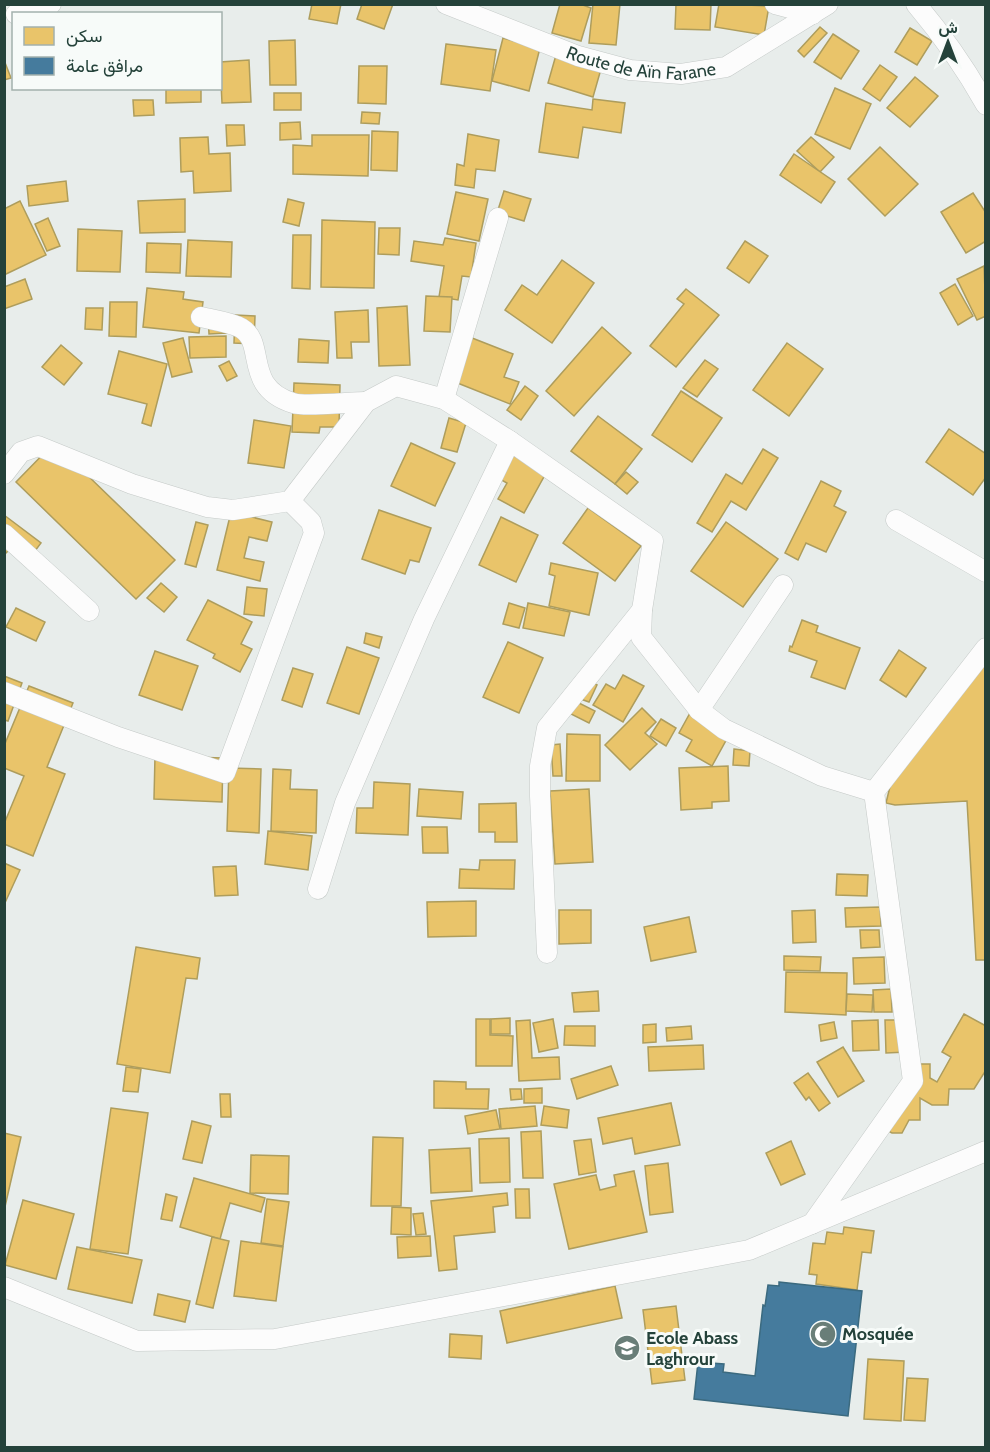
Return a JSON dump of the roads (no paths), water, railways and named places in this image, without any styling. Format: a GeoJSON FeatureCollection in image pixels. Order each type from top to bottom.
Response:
{"type":"FeatureCollection","features":[{"type":"Feature","properties":{"kind":"street"},"geometry":{"type":"LineString","coordinates":[[22,12],[51,4]]}},
{"type":"Feature","properties":{"kind":"street","name":"Route de Aïn Farane"},"geometry":{"type":"LineString","coordinates":[[446,4],[578,56],[630,70],[681,74],[726,67],[820,9]]}},
{"type":"Feature","properties":{"kind":"street"},"geometry":{"type":"LineString","coordinates":[[775,4],[820,9]]}},
{"type":"Feature","properties":{"kind":"street"},"geometry":{"type":"LineString","coordinates":[[916,4],[968,72],[986,105]]}},
{"type":"Feature","properties":{"kind":"street"},"geometry":{"type":"LineString","coordinates":[[444,399],[498,218]]}},
{"type":"Feature","properties":{"kind":"street"},"geometry":{"type":"LineString","coordinates":[[201,317],[242,328],[251,339],[262,382],[271,393],[294,404],[366,402]]}},
{"type":"Feature","properties":{"kind":"street"},"geometry":{"type":"LineString","coordinates":[[4,474],[21,452],[38,446],[132,484],[207,507],[233,510],[290,501],[366,402],[396,386],[444,399],[510,441],[654,541],[642,610],[641,637],[699,710],[724,729],[822,776],[874,792]]}},
{"type":"Feature","properties":{"kind":"street"},"geometry":{"type":"LineString","coordinates":[[318,889],[345,803],[424,619],[510,441]]}},
{"type":"Feature","properties":{"kind":"street"},"geometry":{"type":"LineString","coordinates":[[4,692],[118,737],[225,773],[314,533],[311,522],[290,501]]}},
{"type":"Feature","properties":{"kind":"street"},"geometry":{"type":"LineString","coordinates":[[896,520],[986,572]]}},
{"type":"Feature","properties":{"kind":"street"},"geometry":{"type":"LineString","coordinates":[[4,534],[89,611]]}},
{"type":"Feature","properties":{"kind":"street"},"geometry":{"type":"LineString","coordinates":[[699,710],[783,585]]}},
{"type":"Feature","properties":{"kind":"street"},"geometry":{"type":"LineString","coordinates":[[547,953],[540,766],[547,728],[642,610]]}},
{"type":"Feature","properties":{"kind":"street"},"geometry":{"type":"LineString","coordinates":[[812,1224],[913,1081],[874,792],[985,647]]}},
{"type":"Feature","properties":{"kind":"street"},"geometry":{"type":"LineString","coordinates":[[4,1287],[137,1341],[275,1339],[749,1250],[986,1151]]}},
{"type":"Feature","properties":{"kind":"place","name":"Mosquée"},"geometry":{"type":"Point","coordinates":[823,1334]}},
{"type":"Feature","properties":{"kind":"place","name":"Ecole Abass Laghrour"},"geometry":{"type":"Point","coordinates":[627,1348]}}]}
